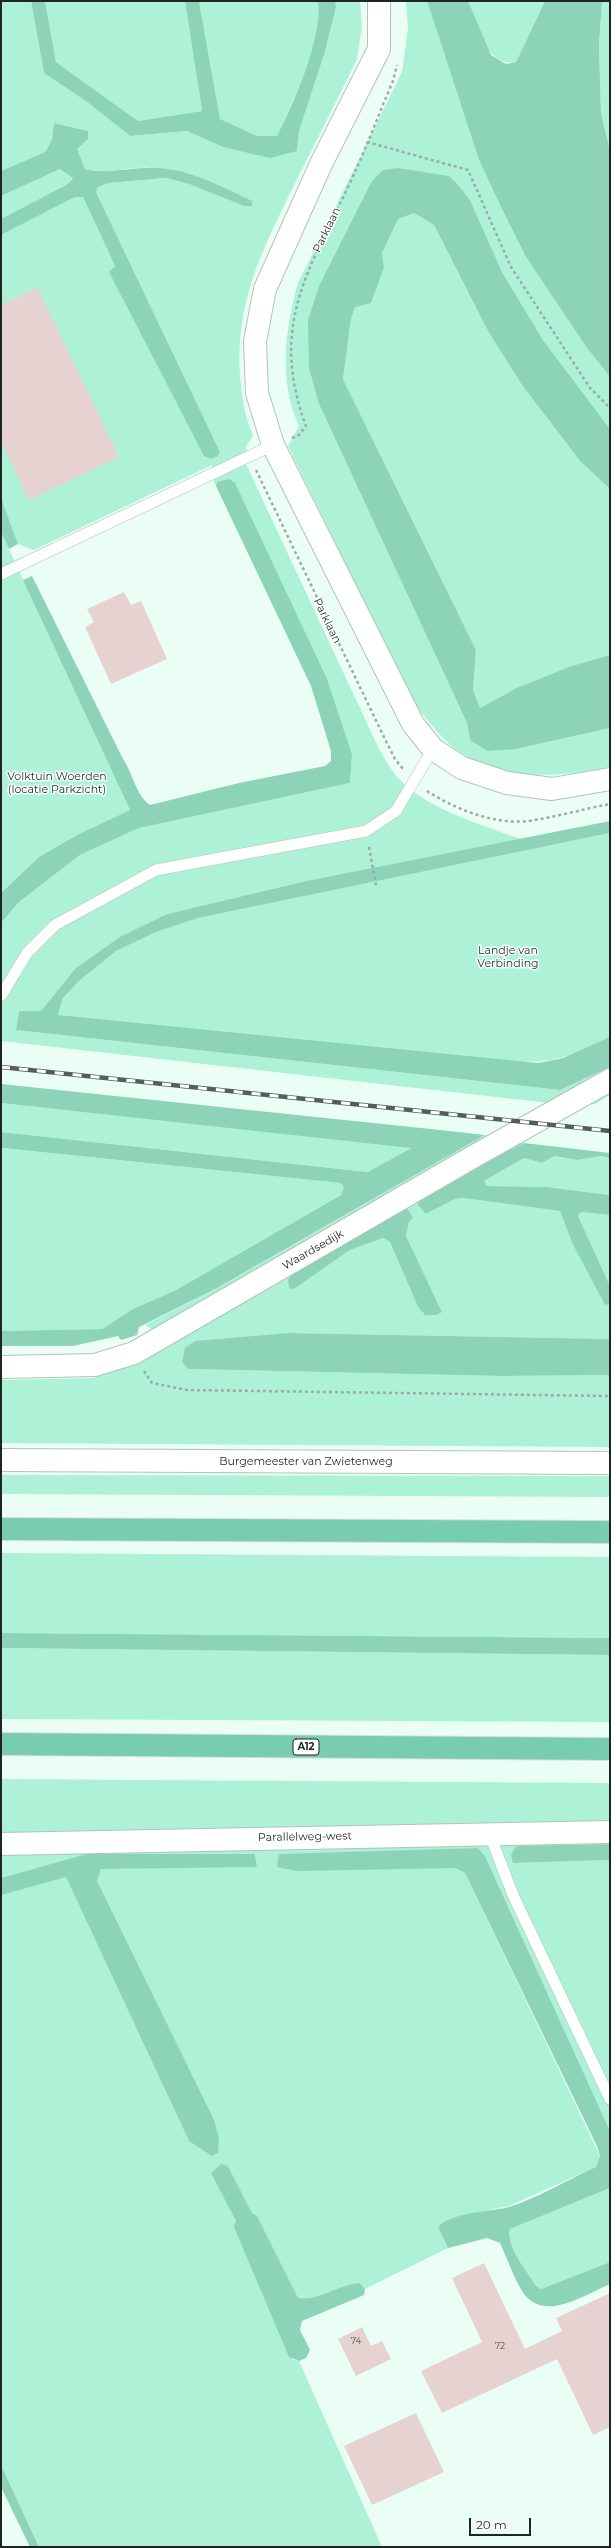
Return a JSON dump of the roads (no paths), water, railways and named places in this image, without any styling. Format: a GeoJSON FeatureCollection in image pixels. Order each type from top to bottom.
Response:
{"type":"FeatureCollection","features":[{"type":"Feature","properties":{"kind":"highway"},"geometry":{"type":"LineString","coordinates":[[1,1529],[610,1532]]}},
{"type":"Feature","properties":{"kind":"highway","name":"A12"},"geometry":{"type":"LineString","coordinates":[[1,1744],[610,1749]]}},
{"type":"Feature","properties":{"kind":"street"},"geometry":{"type":"LineString","coordinates":[[379,1],[379,49],[321,164],[265,289],[254,341],[257,393],[272,445],[413,724],[433,749],[462,768],[507,783],[552,789],[610,779]]}},
{"type":"Feature","properties":{"kind":"street","name":"Waardsedijk"},"geometry":{"type":"LineString","coordinates":[[1,1367],[95,1365],[134,1353],[471,1158],[610,1080]]}},
{"type":"Feature","properties":{"kind":"street","name":"Burgemeester van Zwietenweg"},"geometry":{"type":"LineString","coordinates":[[1,1460],[610,1463]]}},
{"type":"Feature","properties":{"kind":"street","name":"Parallelweg-west"},"geometry":{"type":"LineString","coordinates":[[1,1844],[610,1832]]}},
{"type":"Feature","properties":{"kind":"lane"},"geometry":{"type":"LineString","coordinates":[[1,574],[272,445]]}},
{"type":"Feature","properties":{"kind":"lane"},"geometry":{"type":"LineString","coordinates":[[1,996],[27,953],[55,925],[156,870],[366,831],[396,810],[433,749]]}},
{"type":"Feature","properties":{"kind":"lane"},"geometry":{"type":"LineString","coordinates":[[490,1835],[513,1895],[610,2099]]}},
{"type":"Feature","properties":{"kind":"railway"},"geometry":{"type":"LineString","coordinates":[[1,1067],[610,1131]]}},
{"type":"Feature","properties":{"kind":"park label","name":"Volktuin Woerden (locatie Parkzicht)"},"geometry":{"type":"Point","coordinates":[57,783]}},
{"type":"Feature","properties":{"kind":"park label","name":"Landje van Verbinding"},"geometry":{"type":"Point","coordinates":[508,957]}}]}
